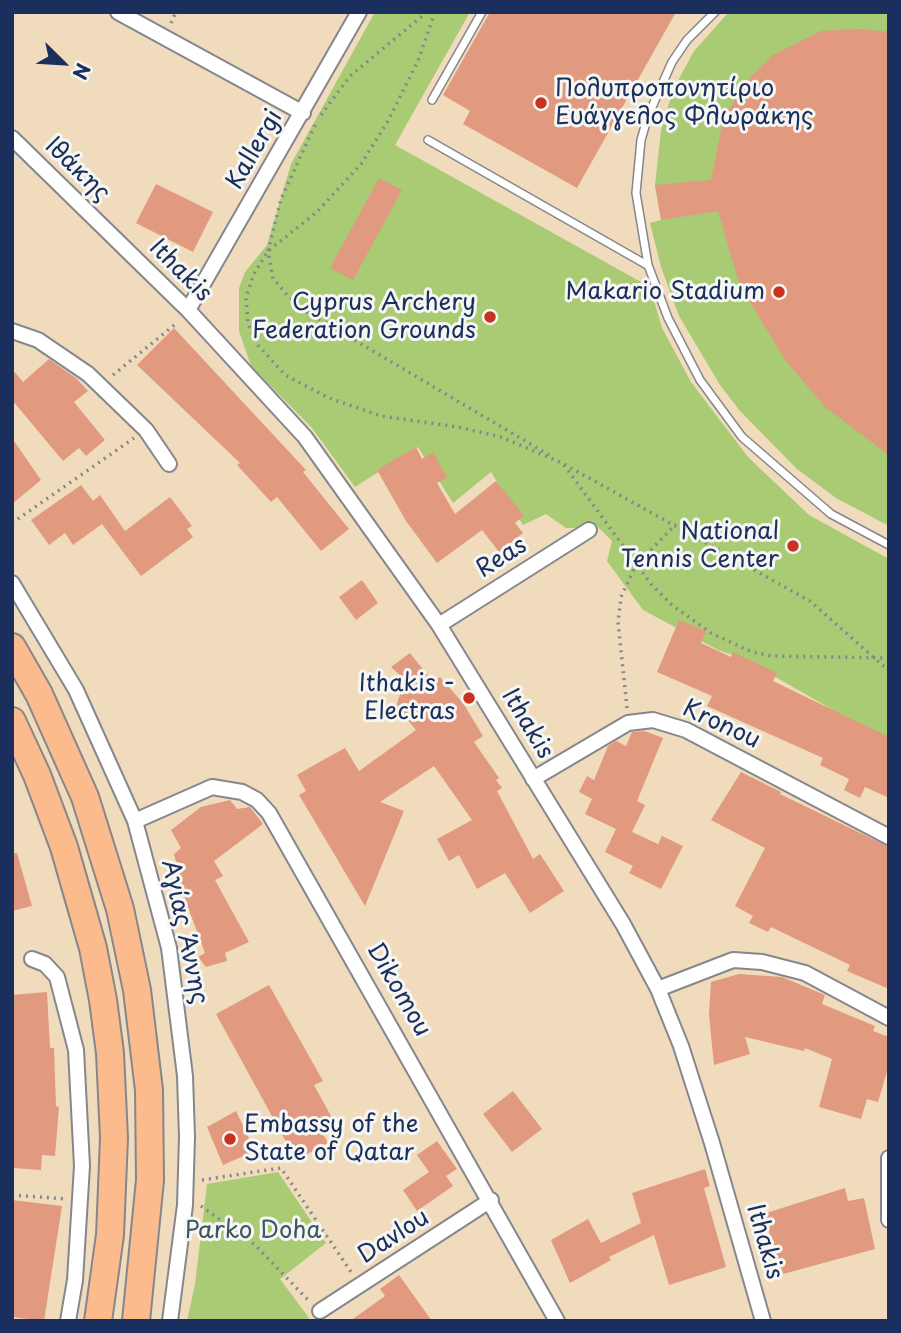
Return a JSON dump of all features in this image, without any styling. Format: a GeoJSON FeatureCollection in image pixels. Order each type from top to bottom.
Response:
{"type":"FeatureCollection","features":[{"type":"Feature","properties":{"kind":"highway"},"geometry":{"type":"LineString","coordinates":[[12,646],[39,694],[85,797],[111,877],[135,978],[149,1090],[150,1180],[136,1321]]}},
{"type":"Feature","properties":{"kind":"highway"},"geometry":{"type":"LineString","coordinates":[[12,721],[37,775],[64,847],[93,948],[103,1000],[113,1098],[114,1150],[110,1236],[98,1321]]}},
{"type":"Feature","properties":{"kind":"street"},"geometry":{"type":"LineString","coordinates":[[118,12],[303,113]]}},
{"type":"Feature","properties":{"kind":"street","name":"Kallergi"},"geometry":{"type":"LineString","coordinates":[[188,310],[359,12]]}},
{"type":"Feature","properties":{"kind":"street","name":"Ιθάκης"},"geometry":{"type":"LineString","coordinates":[[12,138],[110,234]]}},
{"type":"Feature","properties":{"kind":"street","name":"Ithakis"},"geometry":{"type":"LineString","coordinates":[[110,234],[188,310],[305,437],[439,625],[623,924],[658,989],[681,1046],[763,1321]]}},
{"type":"Feature","properties":{"kind":"street"},"geometry":{"type":"LineString","coordinates":[[12,331],[54,350],[101,385],[146,430],[169,464]]}},
{"type":"Feature","properties":{"kind":"street","name":"Reas"},"geometry":{"type":"LineString","coordinates":[[439,625],[589,530]]}},
{"type":"Feature","properties":{"kind":"street","name":"Αγίας Άννης"},"geometry":{"type":"LineString","coordinates":[[12,583],[76,690],[135,821],[169,948],[180,1018],[185,1076],[186,1190],[170,1321]]}},
{"type":"Feature","properties":{"kind":"street","name":"Kronou"},"geometry":{"type":"LineString","coordinates":[[628,723],[653,720],[687,730],[889,837]]}},
{"type":"Feature","properties":{"kind":"street"},"geometry":{"type":"LineString","coordinates":[[533,779],[628,723]]}},
{"type":"Feature","properties":{"kind":"street","name":"Dikomou"},"geometry":{"type":"LineString","coordinates":[[135,821],[212,787],[242,792],[257,800],[269,813],[491,1200],[557,1321]]}},
{"type":"Feature","properties":{"kind":"street"},"geometry":{"type":"LineString","coordinates":[[32,959],[45,964],[57,977],[71,1024],[80,1100],[80,1200],[75,1280],[68,1321]]}},
{"type":"Feature","properties":{"kind":"street"},"geometry":{"type":"LineString","coordinates":[[658,989],[733,960],[762,962],[806,974],[889,1018]]}},
{"type":"Feature","properties":{"kind":"street"},"geometry":{"type":"LineString","coordinates":[[889,1158],[889,1220]]}},
{"type":"Feature","properties":{"kind":"street","name":"Davlou"},"geometry":{"type":"LineString","coordinates":[[320,1311],[491,1200]]}},
{"type":"Feature","properties":{"kind":"lane"},"geometry":{"type":"LineString","coordinates":[[432,100],[482,12]]}},
{"type":"Feature","properties":{"kind":"lane"},"geometry":{"type":"LineString","coordinates":[[715,12],[687,40],[672,62],[648,116],[641,140],[636,193],[648,265],[668,318],[700,380],[743,437],[831,514],[889,545]]}},
{"type":"Feature","properties":{"kind":"lane"},"geometry":{"type":"LineString","coordinates":[[428,140],[648,265]]}},
{"type":"Feature","properties":{"kind":"path"},"geometry":{"type":"LineString","coordinates":[[427,12],[350,76],[320,115],[281,199],[268,251],[254,274],[246,297],[248,324],[271,362],[285,376],[329,398],[381,416],[480,431],[562,463],[651,584],[692,621],[752,652],[772,656],[889,658]]}},
{"type":"Feature","properties":{"kind":"path"},"geometry":{"type":"LineString","coordinates":[[268,251],[317,212],[361,164],[388,121],[418,61],[435,12]]}},
{"type":"Feature","properties":{"kind":"path"},"geometry":{"type":"LineString","coordinates":[[268,251],[273,278],[287,295],[307,312],[562,463],[676,524],[810,601],[889,671]]}},
{"type":"Feature","properties":{"kind":"path"},"geometry":{"type":"LineString","coordinates":[[101,385],[174,327],[188,310]]}},
{"type":"Feature","properties":{"kind":"path"},"geometry":{"type":"LineString","coordinates":[[12,523],[146,430]]}},
{"type":"Feature","properties":{"kind":"path"},"geometry":{"type":"LineString","coordinates":[[628,723],[618,622],[621,597],[636,565],[676,524]]}},
{"type":"Feature","properties":{"kind":"path"},"geometry":{"type":"LineString","coordinates":[[186,1190],[281,1168],[360,1286]]}},
{"type":"Feature","properties":{"kind":"path"},"geometry":{"type":"LineString","coordinates":[[186,1190],[256,1245],[320,1311]]}},
{"type":"Feature","properties":{"kind":"path"},"geometry":{"type":"LineString","coordinates":[[12,1195],[80,1200]]}},
{"type":"Feature","properties":{"kind":"green space"},"geometry":{"type":"Polygon","coordinates":[[[375,12],[470,12],[395,145],[650,287],[662,328],[691,382],[748,457],[809,515],[889,559],[889,742],[744,659],[718,650],[643,610],[607,561],[612,541],[592,521],[582,528],[566,528],[546,514],[523,525],[491,472],[453,503],[418,447],[355,487],[312,428],[251,366],[239,331],[239,288],[245,272],[267,245],[291,164],[375,12]]]}},
{"type":"Feature","properties":{"kind":"green space","name":"Makario Stadium"},"geometry":{"type":"Polygon","coordinates":[[[889,12],[889,526],[836,498],[797,469],[740,411],[720,385],[679,316],[661,267],[650,223],[661,220],[655,185],[661,130],[673,90],[694,51],[728,13],[889,12]]]}},
{"type":"Feature","properties":{"kind":"green space","name":"Parko Doha"},"geometry":{"type":"Polygon","coordinates":[[[278,1172],[326,1243],[280,1279],[309,1318],[306,1321],[187,1321],[195,1284],[207,1184],[278,1172]]]}},
{"type":"Feature","properties":{"kind":"building","name":"Πολυπροπονητίριο Ευάγγελος Φλωράκης"},"geometry":{"type":"Polygon","coordinates":[[[490,12],[676,12],[577,188],[463,124],[470,111],[443,95],[490,12]]]}},
{"type":"Feature","properties":{"kind":"building","name":"Makario Stadium"},"geometry":{"type":"Polygon","coordinates":[[[860,29],[889,32],[889,455],[825,407],[786,361],[740,286],[718,211],[661,220],[655,185],[711,180],[723,120],[744,84],[773,55],[821,31],[860,29]]]}},
{"type":"Feature","properties":{"kind":"building"},"geometry":{"type":"Polygon","coordinates":[[[379,178],[402,190],[353,280],[330,268],[379,178]]]}},
{"type":"Feature","properties":{"kind":"building"},"geometry":{"type":"Polygon","coordinates":[[[156,184],[213,212],[193,252],[136,223],[156,184]]]}},
{"type":"Feature","properties":{"kind":"building"},"geometry":{"type":"Polygon","coordinates":[[[174,328],[306,470],[303,472],[349,529],[321,551],[277,497],[271,502],[237,465],[240,463],[137,365],[174,328]]]}},
{"type":"Feature","properties":{"kind":"building"},"geometry":{"type":"Polygon","coordinates":[[[49,359],[76,378],[88,391],[74,402],[105,440],[86,456],[79,448],[63,461],[12,400],[12,369],[23,382],[49,359]]]}},
{"type":"Feature","properties":{"kind":"building"},"geometry":{"type":"Polygon","coordinates":[[[12,438],[41,480],[12,504],[12,438]]]}},
{"type":"Feature","properties":{"kind":"building"},"geometry":{"type":"Polygon","coordinates":[[[416,447],[422,459],[433,452],[447,477],[437,483],[455,514],[496,481],[524,516],[515,523],[523,533],[499,552],[482,530],[437,563],[406,521],[377,470],[416,447]]]}},
{"type":"Feature","properties":{"kind":"building"},"geometry":{"type":"Polygon","coordinates":[[[81,485],[93,501],[100,495],[125,531],[170,497],[192,526],[187,529],[193,537],[141,576],[102,524],[73,545],[65,533],[49,545],[31,520],[81,485]]]}},
{"type":"Feature","properties":{"kind":"building"},"geometry":{"type":"Polygon","coordinates":[[[362,580],[378,603],[356,620],[339,597],[362,580]]]}},
{"type":"Feature","properties":{"kind":"building"},"geometry":{"type":"Polygon","coordinates":[[[679,620],[706,631],[701,643],[731,657],[733,652],[777,673],[773,681],[889,737],[889,798],[865,787],[860,798],[844,790],[849,779],[820,765],[823,758],[707,706],[712,696],[657,672],[679,620]]]}},
{"type":"Feature","properties":{"kind":"building"},"geometry":{"type":"Polygon","coordinates":[[[410,653],[433,682],[440,677],[463,703],[483,736],[474,742],[499,778],[496,780],[502,788],[497,791],[533,859],[540,854],[564,891],[530,913],[505,873],[477,889],[459,855],[449,861],[437,839],[472,820],[434,766],[380,802],[404,811],[365,906],[299,795],[306,791],[297,775],[323,760],[345,748],[359,771],[416,730],[396,706],[405,680],[391,667],[410,653]]]}},
{"type":"Feature","properties":{"kind":"building"},"geometry":{"type":"Polygon","coordinates":[[[645,731],[663,738],[637,801],[645,805],[632,832],[658,844],[662,836],[683,846],[661,889],[629,873],[633,866],[605,852],[616,829],[585,814],[592,799],[579,792],[587,776],[594,780],[608,746],[616,741],[626,746],[632,732],[645,731]]]}},
{"type":"Feature","properties":{"kind":"building"},"geometry":{"type":"Polygon","coordinates":[[[741,772],[889,847],[889,989],[847,971],[850,965],[771,927],[768,932],[749,923],[753,916],[735,906],[765,848],[711,820],[741,772]]]}},
{"type":"Feature","properties":{"kind":"building"},"geometry":{"type":"Polygon","coordinates":[[[230,800],[237,809],[250,807],[263,824],[214,861],[223,876],[215,880],[249,942],[225,953],[227,961],[206,967],[198,957],[205,953],[186,902],[174,854],[181,848],[171,830],[201,807],[230,800]]]}},
{"type":"Feature","properties":{"kind":"building"},"geometry":{"type":"Polygon","coordinates":[[[12,853],[17,853],[32,906],[12,911],[12,853]]]}},
{"type":"Feature","properties":{"kind":"building"},"geometry":{"type":"Polygon","coordinates":[[[739,974],[782,977],[825,995],[822,1004],[875,1026],[873,1031],[889,1037],[889,1065],[878,1102],[867,1099],[861,1119],[819,1107],[832,1059],[805,1048],[804,1051],[745,1037],[750,1054],[714,1065],[709,1015],[711,982],[739,974]]]}},
{"type":"Feature","properties":{"kind":"building"},"geometry":{"type":"Polygon","coordinates":[[[269,985],[323,1081],[314,1085],[337,1127],[323,1134],[328,1143],[296,1160],[216,1014],[269,985]]]}},
{"type":"Feature","properties":{"kind":"building"},"geometry":{"type":"Polygon","coordinates":[[[47,992],[50,1048],[54,1048],[56,1106],[59,1107],[55,1156],[42,1155],[41,1170],[12,1168],[12,995],[47,992]]]}},
{"type":"Feature","properties":{"kind":"building"},"geometry":{"type":"Polygon","coordinates":[[[513,1091],[542,1129],[512,1152],[483,1114],[513,1091]]]}},
{"type":"Feature","properties":{"kind":"building","name":"Embassy of the State of Qatar"},"geometry":{"type":"Polygon","coordinates":[[[236,1111],[255,1151],[223,1165],[207,1127],[236,1111]]]}},
{"type":"Feature","properties":{"kind":"building"},"geometry":{"type":"Polygon","coordinates":[[[437,1141],[457,1169],[446,1176],[453,1186],[417,1211],[403,1190],[429,1172],[417,1155],[437,1141]]]}},
{"type":"Feature","properties":{"kind":"building"},"geometry":{"type":"Polygon","coordinates":[[[705,1169],[710,1186],[704,1188],[726,1267],[669,1285],[654,1235],[609,1257],[611,1260],[570,1283],[551,1240],[588,1219],[601,1243],[641,1223],[632,1193],[705,1169]]]}},
{"type":"Feature","properties":{"kind":"building"},"geometry":{"type":"Polygon","coordinates":[[[845,1188],[848,1201],[864,1198],[875,1249],[783,1274],[763,1214],[845,1188]]]}},
{"type":"Feature","properties":{"kind":"building"},"geometry":{"type":"Polygon","coordinates":[[[12,1200],[62,1206],[44,1321],[12,1317],[12,1200]]]}},
{"type":"Feature","properties":{"kind":"building"},"geometry":{"type":"Polygon","coordinates":[[[399,1275],[432,1321],[350,1321],[385,1296],[380,1289],[399,1275]]]}},
{"type":"Feature","properties":{"kind":"place","name":"Πολυπροπονητίριο Ευάγγελος Φλωράκης"},"geometry":{"type":"Point","coordinates":[541,103]}},
{"type":"Feature","properties":{"kind":"place","name":"Makario Stadium"},"geometry":{"type":"Point","coordinates":[779,292]}},
{"type":"Feature","properties":{"kind":"place","name":"Cyprus Archery Federation Grounds"},"geometry":{"type":"Point","coordinates":[490,317]}},
{"type":"Feature","properties":{"kind":"place","name":"National Tennis Center"},"geometry":{"type":"Point","coordinates":[793,546]}},
{"type":"Feature","properties":{"kind":"place","name":"Ithakis - Electras"},"geometry":{"type":"Point","coordinates":[469,698]}},
{"type":"Feature","properties":{"kind":"place","name":"Embassy of the State of Qatar"},"geometry":{"type":"Point","coordinates":[230,1139]}}]}
